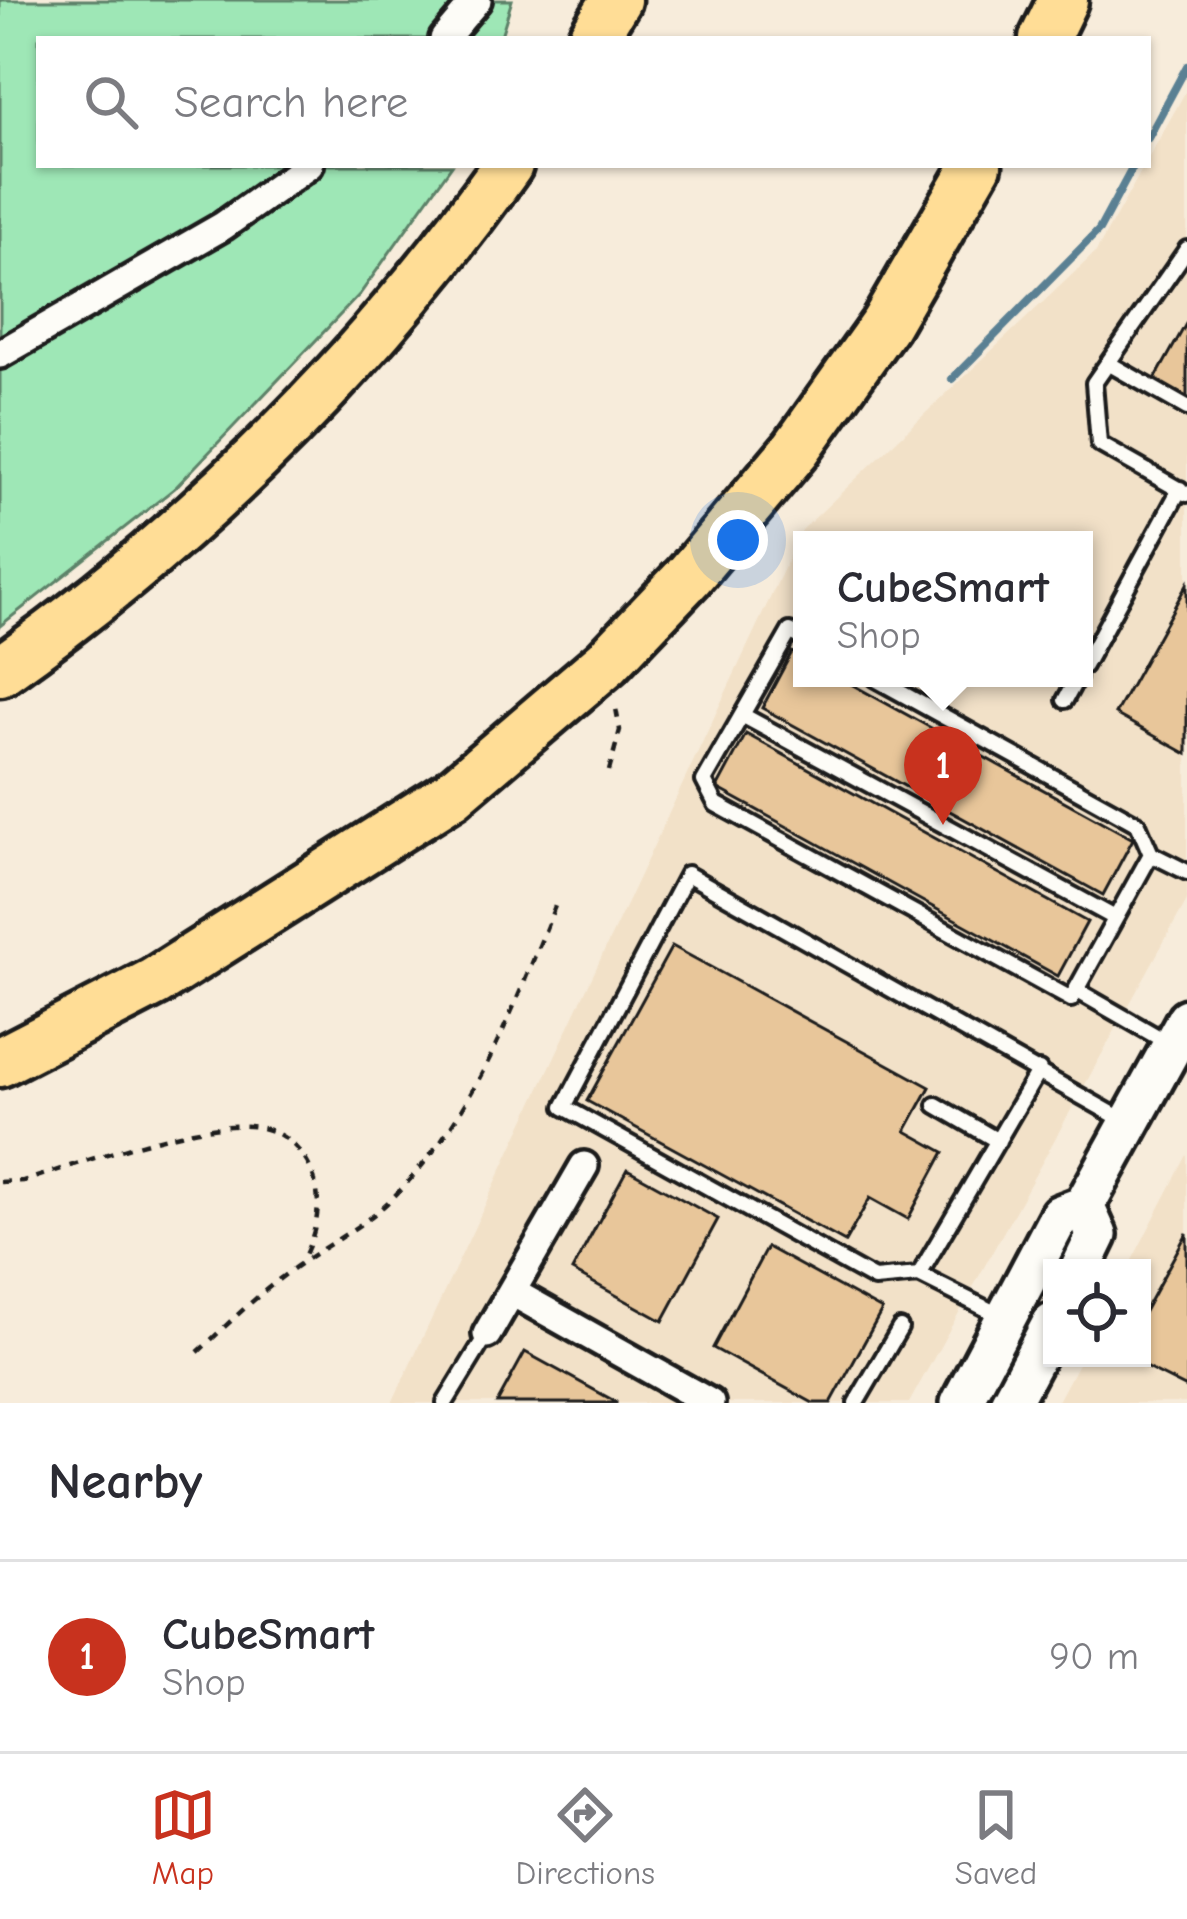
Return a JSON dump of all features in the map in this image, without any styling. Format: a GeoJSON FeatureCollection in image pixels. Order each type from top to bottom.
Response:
{"type":"FeatureCollection","features":[{"type":"Feature","properties":{"kind":"highway"},"geometry":{"type":"LineString","coordinates":[[594,36],[616,0]]}},
{"type":"Feature","properties":{"kind":"highway"},"geometry":{"type":"LineString","coordinates":[[1045,36],[1063,0]]}},
{"type":"Feature","properties":{"kind":"highway"},"geometry":{"type":"LineString","coordinates":[[0,671],[68,623],[172,537],[274,443],[371,340],[506,168]]}},
{"type":"Feature","properties":{"kind":"highway"},"geometry":{"type":"LineString","coordinates":[[0,1062],[155,982],[452,794],[607,662],[688,577],[796,449],[885,324],[974,168]]}},
{"type":"Feature","properties":{"kind":"main road"},"geometry":{"type":"LineString","coordinates":[[961,1403],[1060,1215],[1084,1206],[1180,1032]]}},
{"type":"Feature","properties":{"kind":"main road"},"geometry":{"type":"LineString","coordinates":[[1084,1206],[1097,1235],[1085,1259]]}},
{"type":"Feature","properties":{"kind":"main road"},"geometry":{"type":"LineString","coordinates":[[1010,1403],[1043,1341]]}},
{"type":"Feature","properties":{"kind":"street"},"geometry":{"type":"LineString","coordinates":[[447,36],[477,0]]}},
{"type":"Feature","properties":{"kind":"street"},"geometry":{"type":"LineString","coordinates":[[0,354],[206,237],[305,168]]}},
{"type":"Feature","properties":{"kind":"street"},"geometry":{"type":"LineString","coordinates":[[487,1334],[584,1166]]}},
{"type":"Feature","properties":{"kind":"street"},"geometry":{"type":"LineString","coordinates":[[512,1292],[669,1393],[710,1403]]}},
{"type":"Feature","properties":{"kind":"lane"},"geometry":{"type":"LineString","coordinates":[[1093,650],[1184,492],[1100,444],[1094,383],[1187,249]]}},
{"type":"Feature","properties":{"kind":"lane"},"geometry":{"type":"LineString","coordinates":[[1108,363],[1187,408]]}},
{"type":"Feature","properties":{"kind":"lane"},"geometry":{"type":"LineString","coordinates":[[793,634],[704,781],[716,804],[1073,995],[1180,1032]]}},
{"type":"Feature","properties":{"kind":"lane"},"geometry":{"type":"LineString","coordinates":[[890,687],[1138,824],[1151,854],[1187,872]]}},
{"type":"Feature","properties":{"kind":"lane"},"geometry":{"type":"LineString","coordinates":[[1065,700],[1072,687]]}},
{"type":"Feature","properties":{"kind":"lane"},"geometry":{"type":"LineString","coordinates":[[742,715],[1115,918]]}},
{"type":"Feature","properties":{"kind":"lane"},"geometry":{"type":"LineString","coordinates":[[1073,995],[1151,854]]}},
{"type":"Feature","properties":{"kind":"lane"},"geometry":{"type":"LineString","coordinates":[[1006,1318],[920,1276],[874,1279],[564,1107],[687,874],[1130,1124]]}},
{"type":"Feature","properties":{"kind":"lane"},"geometry":{"type":"LineString","coordinates":[[920,1276],[1039,1070]]}},
{"type":"Feature","properties":{"kind":"lane"},"geometry":{"type":"LineString","coordinates":[[936,1105],[998,1141]]}},
{"type":"Feature","properties":{"kind":"lane"},"geometry":{"type":"LineString","coordinates":[[856,1403],[900,1328]]}},
{"type":"Feature","properties":{"kind":"lane"},"geometry":{"type":"LineString","coordinates":[[446,1403],[487,1334]]}},
{"type":"Feature","properties":{"kind":"path"},"geometry":{"type":"LineString","coordinates":[[607,662],[620,730],[609,771]]}},
{"type":"Feature","properties":{"kind":"path"},"geometry":{"type":"LineString","coordinates":[[198,1352],[252,1300],[383,1207],[413,1177],[501,1038],[557,902]]}},
{"type":"Feature","properties":{"kind":"path"},"geometry":{"type":"LineString","coordinates":[[0,1182],[23,1181],[199,1130],[241,1125],[266,1128],[287,1139],[304,1157],[316,1181],[319,1211],[302,1262]]}},
{"type":"Feature","properties":{"kind":"shaded area"},"geometry":{"type":"Polygon","coordinates":[[[1187,89],[1187,900],[909,1403],[392,1403],[793,549],[793,687],[1093,687],[1093,531],[802,530],[1096,252],[1143,168],[1151,168],[1151,153],[1187,89]]]}},
{"type":"Feature","properties":{"kind":"shaded area"},"geometry":{"type":"Polygon","coordinates":[[[1187,1155],[1187,1403],[1057,1403],[1076,1367],[1151,1367],[1151,1259],[1133,1259],[1187,1155]]]}},
{"type":"Feature","properties":{"kind":"green space"},"geometry":{"type":"Polygon","coordinates":[[[0,0],[512,0],[501,36],[36,36],[36,168],[450,168],[360,294],[175,488],[0,626],[0,0]]]}},
{"type":"Feature","properties":{"kind":"building"},"geometry":{"type":"Polygon","coordinates":[[[1187,322],[1187,401],[1153,383],[1187,322]]]}},
{"type":"Feature","properties":{"kind":"building"},"geometry":{"type":"Polygon","coordinates":[[[1187,584],[1187,754],[1115,714],[1187,584]]]}},
{"type":"Feature","properties":{"kind":"building"},"geometry":{"type":"Polygon","coordinates":[[[792,652],[793,687],[856,687],[1133,839],[1103,895],[762,708],[792,652]]]}},
{"type":"Feature","properties":{"kind":"building"},"geometry":{"type":"Polygon","coordinates":[[[746,734],[1087,922],[1058,976],[717,788],[746,734]]]}},
{"type":"Feature","properties":{"kind":"building"},"geometry":{"type":"Polygon","coordinates":[[[672,946],[930,1087],[906,1131],[944,1152],[908,1219],[870,1198],[845,1242],[587,1101],[672,946]]]}},
{"type":"Feature","properties":{"kind":"building"},"geometry":{"type":"Polygon","coordinates":[[[627,1169],[718,1219],[663,1321],[572,1271],[627,1169]]]}},
{"type":"Feature","properties":{"kind":"building"},"geometry":{"type":"Polygon","coordinates":[[[1187,1233],[1187,1388],[1145,1367],[1151,1367],[1151,1299],[1187,1233]]]}},
{"type":"Feature","properties":{"kind":"building"},"geometry":{"type":"Polygon","coordinates":[[[767,1247],[882,1310],[831,1403],[813,1403],[713,1348],[767,1247]]]}},
{"type":"Feature","properties":{"kind":"building"},"geometry":{"type":"Polygon","coordinates":[[[525,1352],[616,1402],[616,1403],[497,1403],[525,1352]]]}},
{"type":"Feature","properties":{"kind":"waterway"},"geometry":{"type":"LineString","coordinates":[[1151,132],[1187,66]]}},
{"type":"Feature","properties":{"kind":"waterway"},"geometry":{"type":"LineString","coordinates":[[952,379],[1099,230],[1132,168]]}},
{"type":"Feature","properties":{"kind":"place","name":"CubeSmart"},"geometry":{"type":"Point","coordinates":[943,825]}}]}
